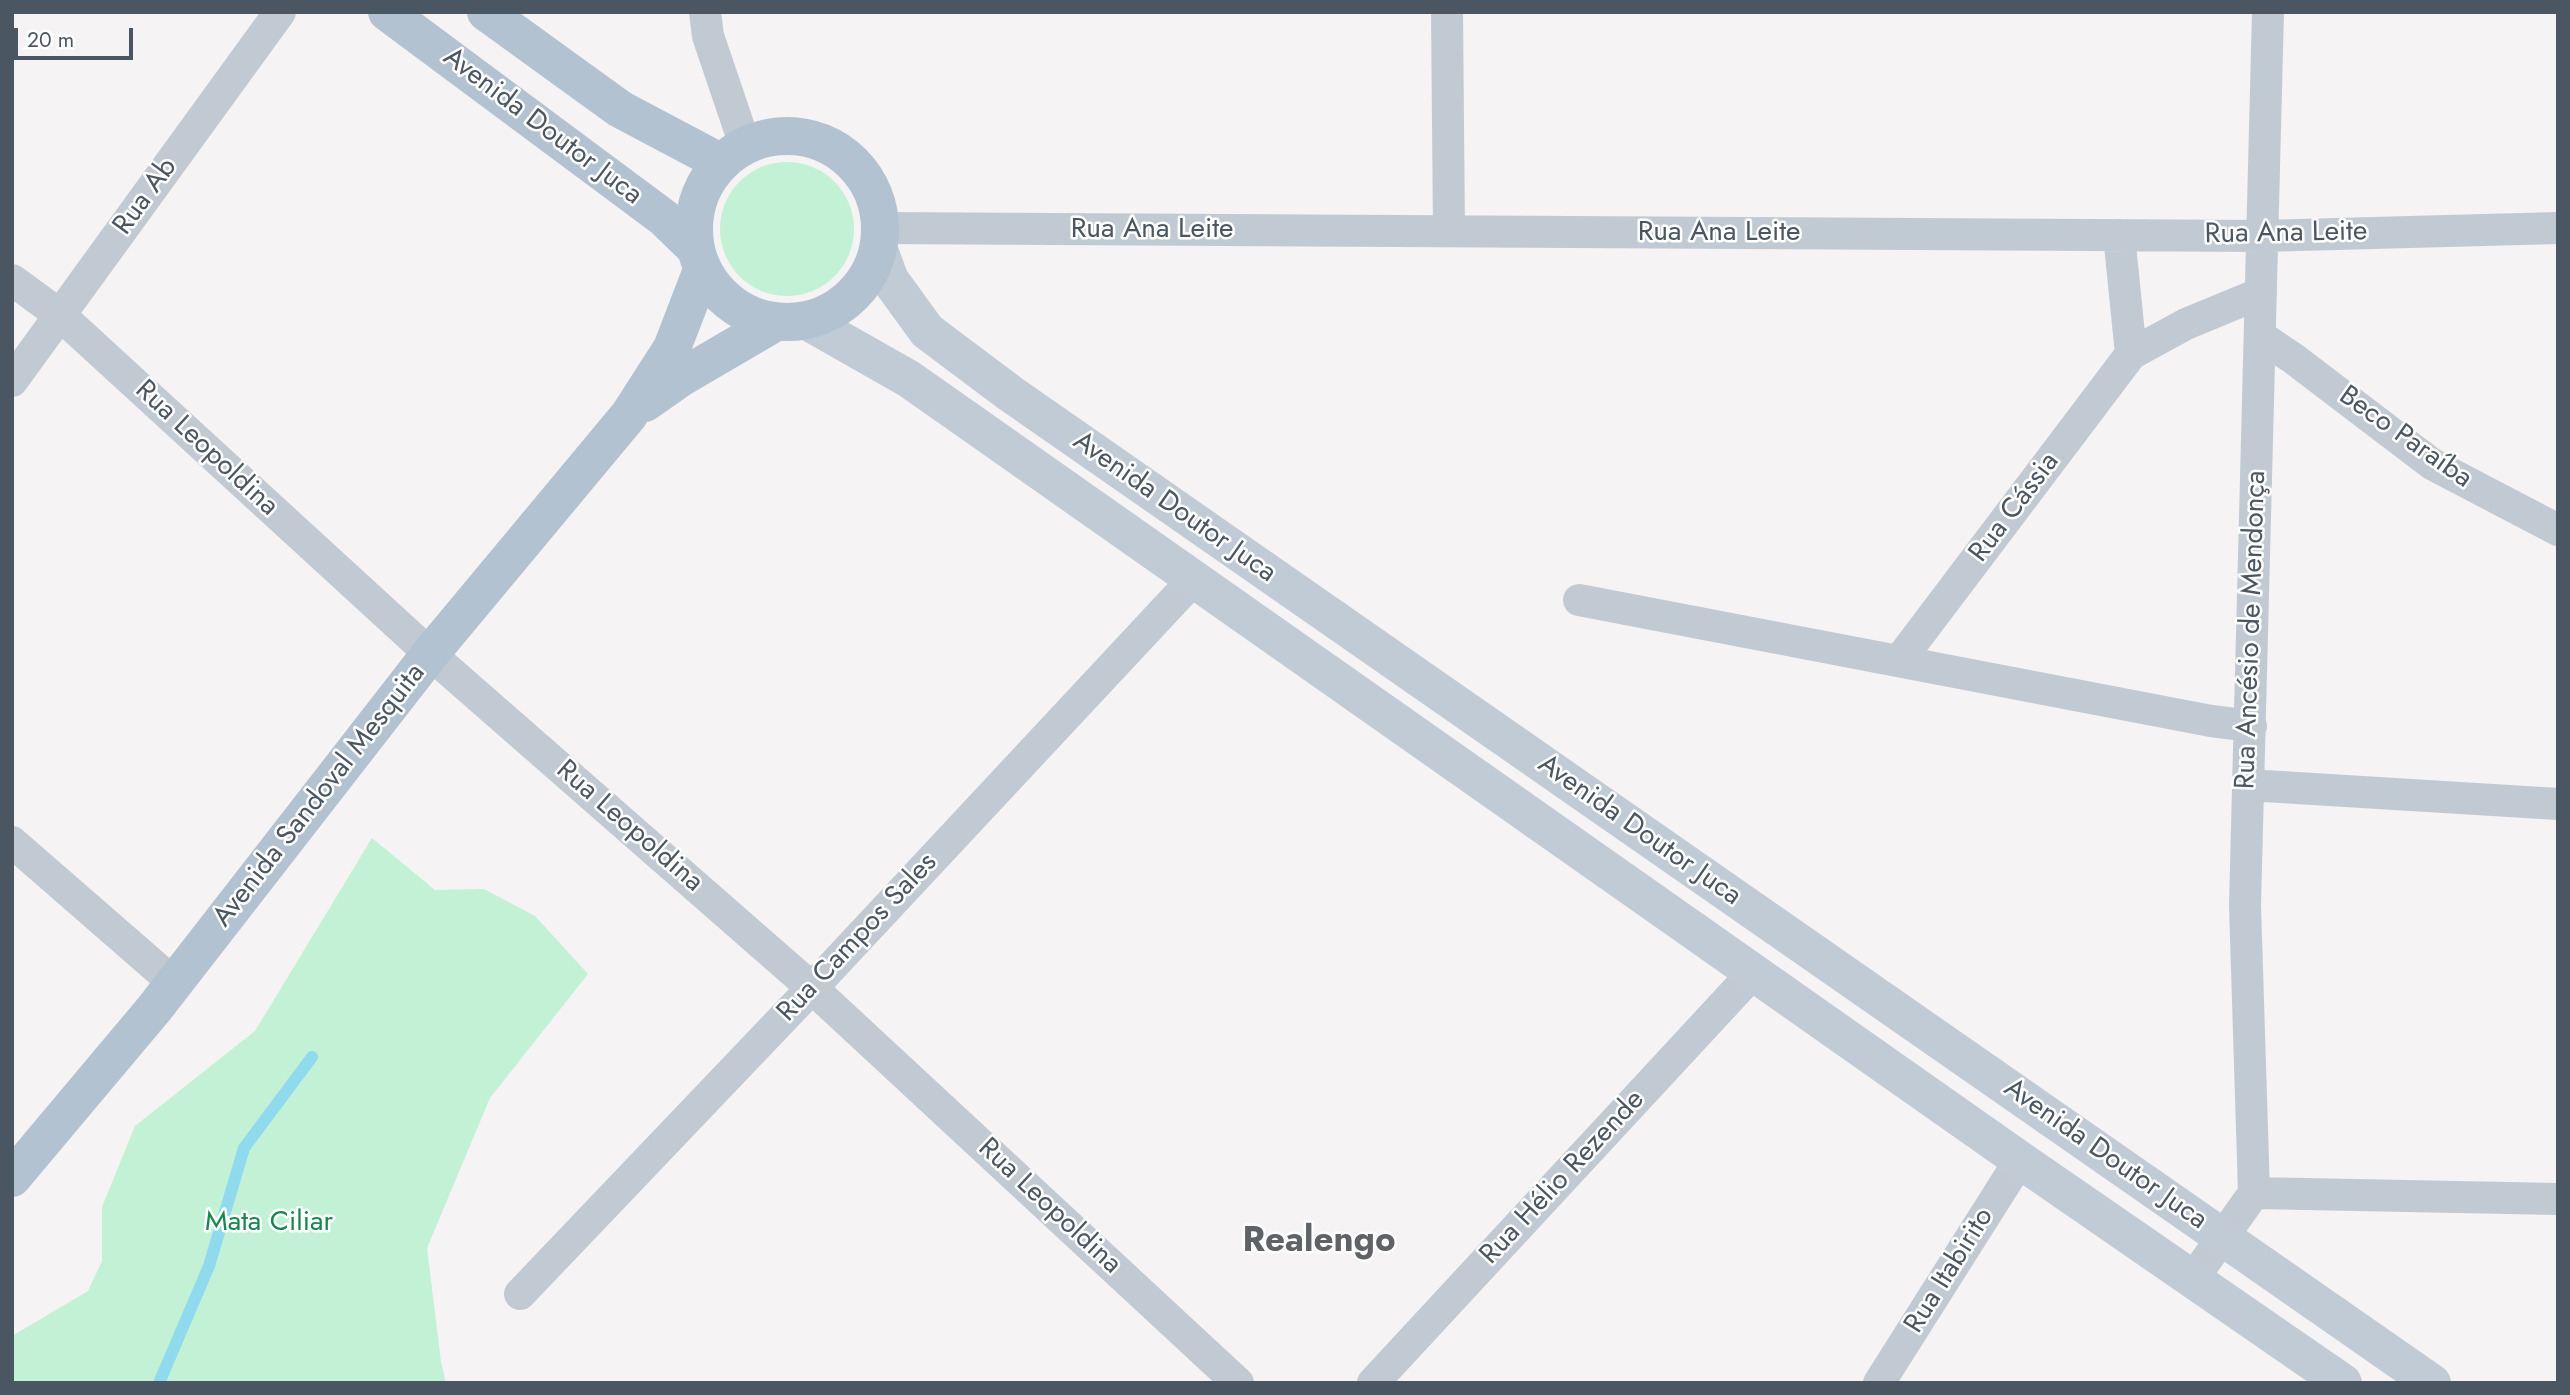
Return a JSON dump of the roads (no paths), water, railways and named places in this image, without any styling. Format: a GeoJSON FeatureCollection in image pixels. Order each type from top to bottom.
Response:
{"type":"FeatureCollection","features":[{"type":"Feature","properties":{"kind":"main road","name":"Avenida Doutor Juca"},"geometry":{"type":"LineString","coordinates":[[387,12],[664,218],[698,259]]}},
{"type":"Feature","properties":{"kind":"main road","name":"Avenida Doutor Juca"},"geometry":{"type":"LineString","coordinates":[[486,12],[620,109],[733,153]]}},
{"type":"Feature","properties":{"kind":"main road"},"geometry":{"type":"LineString","coordinates":[[775,136],[807,138],[835,149],[859,170],[875,197],[880,239],[870,274],[853,295],[832,312],[792,321],[746,314],[721,296],[698,259],[694,216],[702,187],[733,153],[775,136]]}},
{"type":"Feature","properties":{"kind":"main road","name":"Avenida Doutor Juca"},"geometry":{"type":"LineString","coordinates":[[880,239],[890,280],[927,331],[1011,394],[2432,1383]]}},
{"type":"Feature","properties":{"kind":"main road","name":"Avenida Sandoval Mesquita"},"geometry":{"type":"LineString","coordinates":[[12,1178],[174,983],[430,654],[629,415],[672,348],[698,259]]}},
{"type":"Feature","properties":{"kind":"main road","name":"Avenida Doutor Juca"},"geometry":{"type":"LineString","coordinates":[[792,321],[909,379],[2020,1160],[2343,1383]]}},
{"type":"Feature","properties":{"kind":"main road","name":"Avenida Sandoval Mesquita"},"geometry":{"type":"LineString","coordinates":[[629,415],[682,377],[792,321]]}},
{"type":"Feature","properties":{"kind":"street","name":"Rua Ab"},"geometry":{"type":"LineString","coordinates":[[12,381],[281,12]]}},
{"type":"Feature","properties":{"kind":"street"},"geometry":{"type":"LineString","coordinates":[[705,12],[733,153]]}},
{"type":"Feature","properties":{"kind":"street"},"geometry":{"type":"LineString","coordinates":[[1447,12],[1448,231]]}},
{"type":"Feature","properties":{"kind":"street","name":"Rua Ancésio de Mendonça"},"geometry":{"type":"LineString","coordinates":[[2254,1193],[2245,905],[2268,12]]}},
{"type":"Feature","properties":{"kind":"street","name":"Rua Ana Leite"},"geometry":{"type":"LineString","coordinates":[[880,239],[1448,231],[2262,236],[2558,228]]}},
{"type":"Feature","properties":{"kind":"street"},"geometry":{"type":"LineString","coordinates":[[2119,235],[2131,354]]}},
{"type":"Feature","properties":{"kind":"street","name":"Rua Leopoldina"},"geometry":{"type":"LineString","coordinates":[[12,280],[60,315],[430,654],[813,988],[1238,1383]]}},
{"type":"Feature","properties":{"kind":"street","name":"Rua Cássia"},"geometry":{"type":"LineString","coordinates":[[1899,662],[2131,354],[2186,324],[2261,293]]}},
{"type":"Feature","properties":{"kind":"street","name":"Beco Paraíba"},"geometry":{"type":"LineString","coordinates":[[2260,336],[2432,464],[2558,530]]}},
{"type":"Feature","properties":{"kind":"street","name":"Rua Campos Sales"},"geometry":{"type":"LineString","coordinates":[[520,1294],[813,988],[1194,579]]}},
{"type":"Feature","properties":{"kind":"street"},"geometry":{"type":"LineString","coordinates":[[1579,600],[2211,721],[2251,726]]}},
{"type":"Feature","properties":{"kind":"street"},"geometry":{"type":"LineString","coordinates":[[2248,785],[2558,804]]}},
{"type":"Feature","properties":{"kind":"street"},"geometry":{"type":"LineString","coordinates":[[12,842],[174,983]]}},
{"type":"Feature","properties":{"kind":"street","name":"Rua Hélio Rezende"},"geometry":{"type":"LineString","coordinates":[[1373,1383],[1753,973]]}},
{"type":"Feature","properties":{"kind":"street","name":"Rua Itabirito"},"geometry":{"type":"LineString","coordinates":[[1879,1383],[2020,1160]]}},
{"type":"Feature","properties":{"kind":"street"},"geometry":{"type":"LineString","coordinates":[[2192,1280],[2254,1193],[2558,1199]]}},
{"type":"Feature","properties":{"kind":"waterway"},"geometry":{"type":"LineString","coordinates":[[159,1383],[209,1266],[244,1148],[312,1057]]}},
{"type":"Feature","properties":{"kind":"district","name":"Realengo"},"geometry":{"type":"Point","coordinates":[1319,1243]}},
{"type":"Feature","properties":{"kind":"park label","name":"Mata Ciliar"},"geometry":{"type":"Point","coordinates":[269,1223]}}]}
